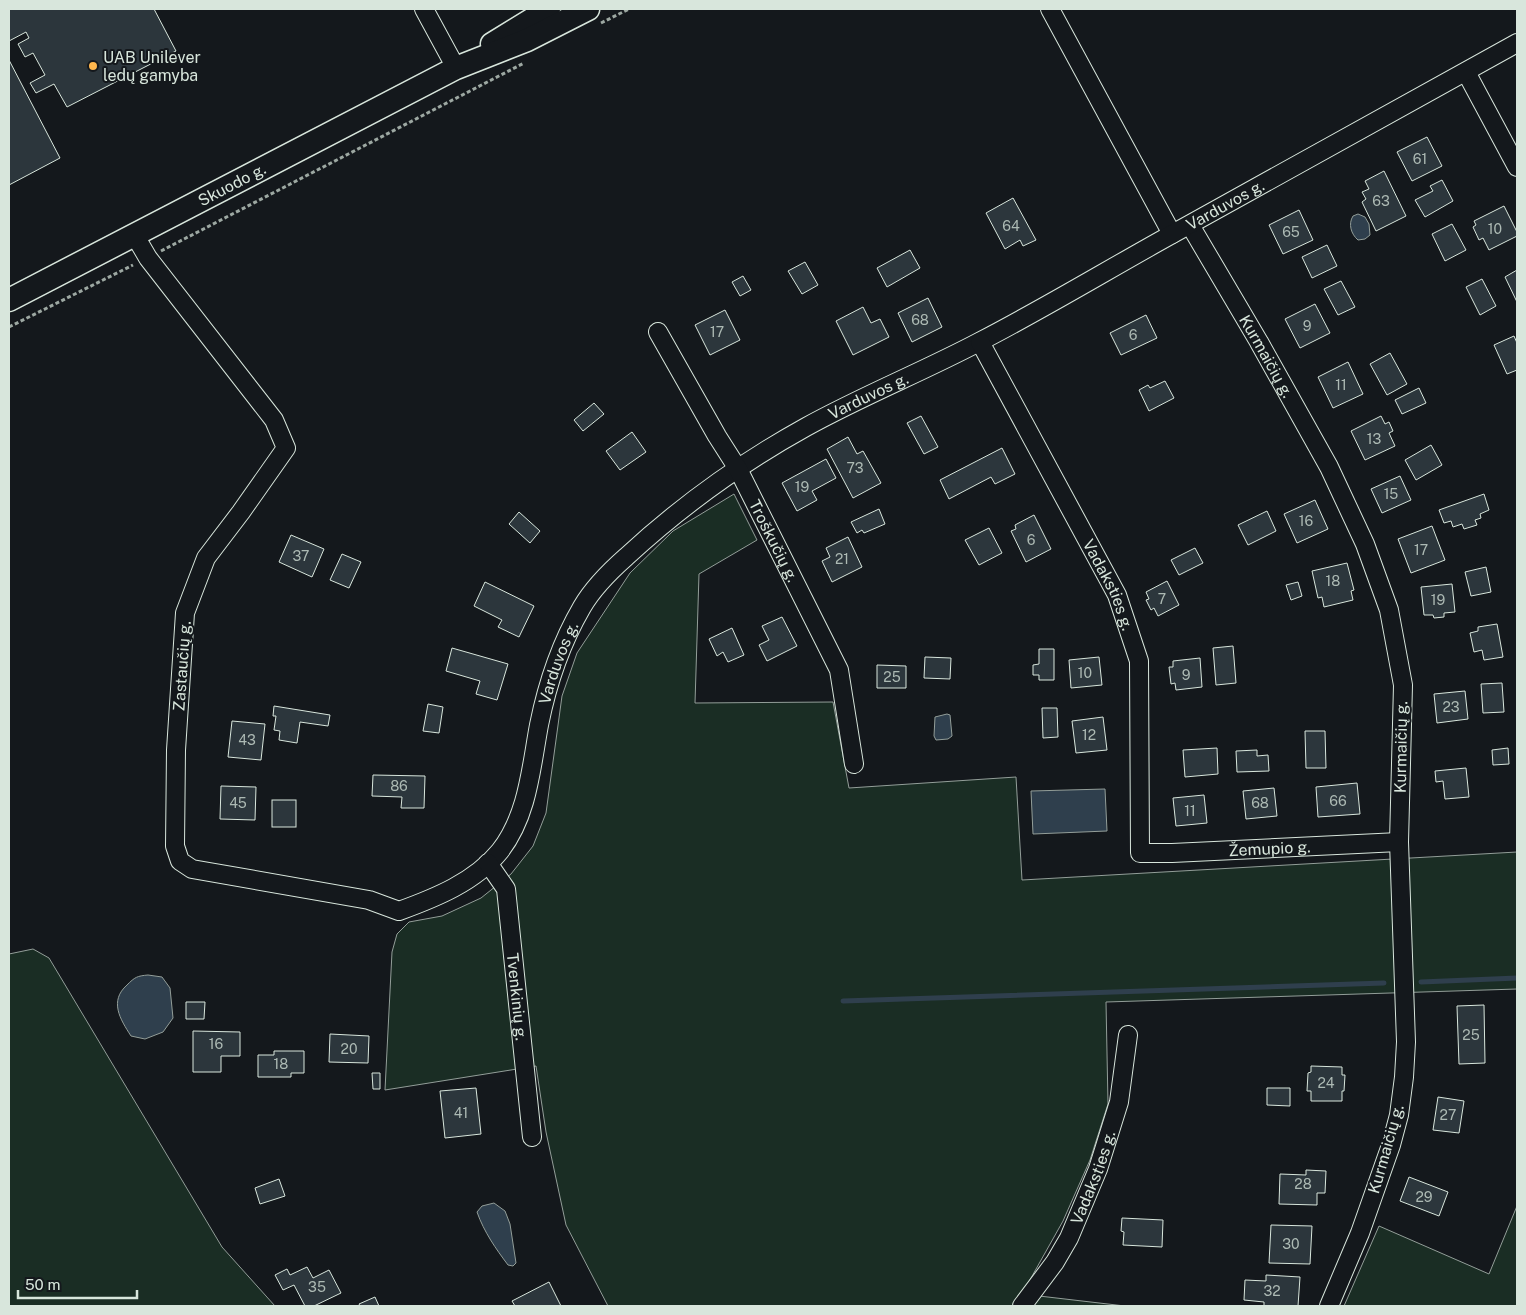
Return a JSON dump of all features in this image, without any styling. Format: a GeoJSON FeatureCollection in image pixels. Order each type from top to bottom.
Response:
{"type":"FeatureCollection","features":[{"type":"Feature","properties":{"kind":"main road","name":"Skuodo g."},"geometry":{"type":"LineString","coordinates":[[456,68],[520,25],[549,9]]}},
{"type":"Feature","properties":{"kind":"main road","name":"Skuodo g."},"geometry":{"type":"LineString","coordinates":[[9,300],[456,68],[527,40],[591,18]]}},
{"type":"Feature","properties":{"kind":"street"},"geometry":{"type":"LineString","coordinates":[[424,9],[456,68]]}},
{"type":"Feature","properties":{"kind":"street"},"geometry":{"type":"LineString","coordinates":[[1050,9],[1172,234]]}},
{"type":"Feature","properties":{"kind":"street","name":"Varduvos g."},"geometry":{"type":"LineString","coordinates":[[399,911],[429,900],[477,874],[500,852],[512,833],[521,813],[528,790],[546,695],[556,666],[583,606],[602,580],[632,551],[684,508],[738,469],[808,426],[980,342],[1517,43]]}},
{"type":"Feature","properties":{"kind":"street"},"geometry":{"type":"LineString","coordinates":[[1466,72],[1517,167]]}},
{"type":"Feature","properties":{"kind":"street","name":"Kurmaičių g."},"geometry":{"type":"LineString","coordinates":[[1190,225],[1259,342],[1329,467],[1365,544],[1389,610],[1403,685],[1399,842],[1406,1042],[1403,1087],[1399,1115],[1384,1167],[1360,1233],[1329,1306]]}},
{"type":"Feature","properties":{"kind":"street","name":"Zastaučių g."},"geometry":{"type":"LineString","coordinates":[[134,234],[148,258],[274,420],[286,448],[206,558],[185,613],[176,750],[175,846],[180,861],[192,869],[369,900],[399,911]]}},
{"type":"Feature","properties":{"kind":"street","name":"Troškučių g."},"geometry":{"type":"LineString","coordinates":[[658,332],[738,469],[839,670],[854,764]]}},
{"type":"Feature","properties":{"kind":"street","name":"Vadaksties g."},"geometry":{"type":"LineString","coordinates":[[980,342],[1117,595],[1139,661],[1140,853]]}},
{"type":"Feature","properties":{"kind":"street","name":"Žemupio g."},"geometry":{"type":"LineString","coordinates":[[1140,853],[1172,854],[1399,842]]}},
{"type":"Feature","properties":{"kind":"street","name":"Tvenkinių g."},"geometry":{"type":"LineString","coordinates":[[488,863],[506,889],[532,1136]]}},
{"type":"Feature","properties":{"kind":"street","name":"Vadaksties g."},"geometry":{"type":"LineString","coordinates":[[1022,1306],[1055,1262],[1069,1238],[1098,1169],[1110,1136],[1119,1102],[1128,1035]]}},
{"type":"Feature","properties":{"kind":"path"},"geometry":{"type":"LineString","coordinates":[[591,18],[629,9]]}},
{"type":"Feature","properties":{"kind":"path"},"geometry":{"type":"LineString","coordinates":[[9,327],[148,258],[533,58]]}},
{"type":"Feature","properties":{"kind":"green space"},"geometry":{"type":"Polygon","coordinates":[[[734,494],[757,540],[699,574],[695,703],[833,702],[849,788],[1016,777],[1022,880],[1517,852],[1517,989],[1106,1002],[1108,1104],[1090,1160],[1063,1221],[1022,1294],[1125,1306],[608,1306],[566,1225],[546,1132],[536,1066],[385,1090],[392,952],[397,934],[409,922],[442,916],[481,898],[511,874],[533,846],[546,813],[562,696],[577,653],[630,573],[673,531],[734,494]]]}},
{"type":"Feature","properties":{"kind":"green space"},"geometry":{"type":"Polygon","coordinates":[[[33,949],[49,958],[222,1247],[275,1306],[9,1306],[9,954],[33,949]]]}},
{"type":"Feature","properties":{"kind":"green space"},"geometry":{"type":"Polygon","coordinates":[[[1517,1206],[1517,1306],[1344,1306],[1379,1226],[1489,1274],[1517,1206]]]}},
{"type":"Feature","properties":{"kind":"water"},"geometry":{"type":"Polygon","coordinates":[[[1358,214],[1365,217],[1369,224],[1370,235],[1365,239],[1358,240],[1352,232],[1351,219],[1358,214]]]}},
{"type":"Feature","properties":{"kind":"water"},"geometry":{"type":"Polygon","coordinates":[[[950,715],[952,736],[948,739],[936,740],[934,736],[935,717],[950,715]]]}},
{"type":"Feature","properties":{"kind":"water"},"geometry":{"type":"Polygon","coordinates":[[[1105,789],[1107,831],[1033,834],[1031,791],[1105,789]]]}},
{"type":"Feature","properties":{"kind":"water"},"geometry":{"type":"Polygon","coordinates":[[[148,975],[162,977],[170,988],[173,1018],[163,1032],[145,1039],[131,1036],[120,1017],[117,1004],[118,997],[130,982],[136,977],[148,975]]]}},
{"type":"Feature","properties":{"kind":"water"},"geometry":{"type":"Polygon","coordinates":[[[494,1203],[505,1211],[510,1224],[516,1263],[513,1266],[508,1265],[495,1246],[477,1212],[482,1206],[494,1203]]]}},
{"type":"Feature","properties":{"kind":"building","name":"UAB Unilever ledų gamyba"},"geometry":{"type":"Polygon","coordinates":[[[9,9],[154,9],[176,51],[67,107],[54,84],[36,93],[30,83],[45,75],[33,53],[25,57],[18,44],[29,38],[26,32],[9,41],[9,9]]]}},
{"type":"Feature","properties":{"kind":"building"},"geometry":{"type":"Polygon","coordinates":[[[9,60],[60,158],[9,185],[9,60]]]}},
{"type":"Feature","properties":{"kind":"building"},"geometry":{"type":"Polygon","coordinates":[[[1427,137],[1442,166],[1412,181],[1397,152],[1427,137]]]}},
{"type":"Feature","properties":{"kind":"building"},"geometry":{"type":"Polygon","coordinates":[[[1384,171],[1406,216],[1376,231],[1362,202],[1366,199],[1362,192],[1369,189],[1365,181],[1384,171]]]}},
{"type":"Feature","properties":{"kind":"building"},"geometry":{"type":"Polygon","coordinates":[[[1442,180],[1453,201],[1425,217],[1415,200],[1433,191],[1430,186],[1442,180]]]}},
{"type":"Feature","properties":{"kind":"building"},"geometry":{"type":"Polygon","coordinates":[[[1013,198],[1036,240],[1023,246],[1020,240],[1005,249],[986,213],[1013,198]]]}},
{"type":"Feature","properties":{"kind":"building"},"geometry":{"type":"Polygon","coordinates":[[[1504,206],[1517,232],[1517,236],[1489,250],[1483,238],[1479,240],[1473,227],[1476,225],[1474,221],[1504,206]]]}},
{"type":"Feature","properties":{"kind":"building"},"geometry":{"type":"Polygon","coordinates":[[[1299,210],[1313,240],[1283,254],[1269,225],[1299,210]]]}},
{"type":"Feature","properties":{"kind":"building"},"geometry":{"type":"Polygon","coordinates":[[[1452,224],[1466,250],[1445,261],[1432,234],[1452,224]]]}},
{"type":"Feature","properties":{"kind":"building"},"geometry":{"type":"Polygon","coordinates":[[[1327,245],[1337,266],[1312,278],[1302,257],[1327,245]]]}},
{"type":"Feature","properties":{"kind":"building"},"geometry":{"type":"Polygon","coordinates":[[[910,250],[920,268],[887,287],[877,268],[910,250]]]}},
{"type":"Feature","properties":{"kind":"building"},"geometry":{"type":"Polygon","coordinates":[[[805,262],[818,285],[802,294],[788,271],[805,262]]]}},
{"type":"Feature","properties":{"kind":"building"},"geometry":{"type":"Polygon","coordinates":[[[1517,270],[1517,302],[1505,277],[1517,270]]]}},
{"type":"Feature","properties":{"kind":"building"},"geometry":{"type":"Polygon","coordinates":[[[743,276],[751,290],[740,296],[732,282],[743,276]]]}},
{"type":"Feature","properties":{"kind":"building"},"geometry":{"type":"Polygon","coordinates":[[[1482,279],[1496,306],[1480,315],[1466,287],[1482,279]]]}},
{"type":"Feature","properties":{"kind":"building"},"geometry":{"type":"Polygon","coordinates":[[[1341,281],[1355,307],[1338,315],[1324,289],[1341,281]]]}},
{"type":"Feature","properties":{"kind":"building"},"geometry":{"type":"Polygon","coordinates":[[[928,298],[942,327],[912,342],[898,313],[928,298]]]}},
{"type":"Feature","properties":{"kind":"building"},"geometry":{"type":"Polygon","coordinates":[[[1315,304],[1330,333],[1300,348],[1285,319],[1315,304]]]}},
{"type":"Feature","properties":{"kind":"building"},"geometry":{"type":"Polygon","coordinates":[[[863,307],[871,323],[880,319],[889,337],[853,355],[836,321],[863,307]]]}},
{"type":"Feature","properties":{"kind":"building"},"geometry":{"type":"Polygon","coordinates":[[[725,310],[740,340],[710,355],[695,325],[725,310]]]}},
{"type":"Feature","properties":{"kind":"building"},"geometry":{"type":"Polygon","coordinates":[[[1146,315],[1157,338],[1121,355],[1110,333],[1146,315]]]}},
{"type":"Feature","properties":{"kind":"building"},"geometry":{"type":"Polygon","coordinates":[[[1514,336],[1517,343],[1517,370],[1507,374],[1494,345],[1514,336]]]}},
{"type":"Feature","properties":{"kind":"building"},"geometry":{"type":"Polygon","coordinates":[[[1390,353],[1407,384],[1387,395],[1370,364],[1390,353]]]}},
{"type":"Feature","properties":{"kind":"building"},"geometry":{"type":"Polygon","coordinates":[[[1348,362],[1363,394],[1333,408],[1318,377],[1348,362]]]}},
{"type":"Feature","properties":{"kind":"building"},"geometry":{"type":"Polygon","coordinates":[[[1165,381],[1174,398],[1149,411],[1139,390],[1148,385],[1150,388],[1165,381]]]}},
{"type":"Feature","properties":{"kind":"building"},"geometry":{"type":"Polygon","coordinates":[[[1419,388],[1426,403],[1402,414],[1395,400],[1419,388]]]}},
{"type":"Feature","properties":{"kind":"building"},"geometry":{"type":"Polygon","coordinates":[[[594,403],[604,414],[583,431],[574,420],[594,403]]]}},
{"type":"Feature","properties":{"kind":"building"},"geometry":{"type":"Polygon","coordinates":[[[921,416],[938,447],[924,454],[907,423],[921,416]]]}},
{"type":"Feature","properties":{"kind":"building"},"geometry":{"type":"Polygon","coordinates":[[[1381,416],[1385,424],[1389,422],[1393,431],[1389,433],[1395,446],[1365,460],[1351,431],[1381,416]]]}},
{"type":"Feature","properties":{"kind":"building"},"geometry":{"type":"Polygon","coordinates":[[[632,432],[646,452],[620,470],[606,451],[632,432]]]}},
{"type":"Feature","properties":{"kind":"building"},"geometry":{"type":"Polygon","coordinates":[[[848,437],[857,454],[863,451],[881,483],[853,498],[827,449],[848,437]]]}},
{"type":"Feature","properties":{"kind":"building"},"geometry":{"type":"Polygon","coordinates":[[[1431,445],[1442,465],[1416,480],[1405,460],[1431,445]]]}},
{"type":"Feature","properties":{"kind":"building"},"geometry":{"type":"Polygon","coordinates":[[[1002,448],[1015,474],[995,484],[991,477],[949,499],[940,480],[1002,448]]]}},
{"type":"Feature","properties":{"kind":"building"},"geometry":{"type":"Polygon","coordinates":[[[826,459],[836,478],[812,491],[817,500],[797,511],[782,483],[826,459]]]}},
{"type":"Feature","properties":{"kind":"building"},"geometry":{"type":"Polygon","coordinates":[[[1400,476],[1411,500],[1382,513],[1371,489],[1400,476]]]}},
{"type":"Feature","properties":{"kind":"building"},"geometry":{"type":"Polygon","coordinates":[[[1484,494],[1489,510],[1480,514],[1481,518],[1475,520],[1477,525],[1464,529],[1462,524],[1453,527],[1451,521],[1444,523],[1439,510],[1484,494]]]}},
{"type":"Feature","properties":{"kind":"building"},"geometry":{"type":"Polygon","coordinates":[[[1315,500],[1328,529],[1297,543],[1284,514],[1315,500]]]}},
{"type":"Feature","properties":{"kind":"building"},"geometry":{"type":"Polygon","coordinates":[[[879,509],[885,524],[864,533],[862,530],[857,533],[851,522],[879,509]]]}},
{"type":"Feature","properties":{"kind":"building"},"geometry":{"type":"Polygon","coordinates":[[[1267,511],[1276,531],[1248,545],[1238,525],[1267,511]]]}},
{"type":"Feature","properties":{"kind":"building"},"geometry":{"type":"Polygon","coordinates":[[[519,512],[540,531],[530,543],[509,524],[519,512]]]}},
{"type":"Feature","properties":{"kind":"building"},"geometry":{"type":"Polygon","coordinates":[[[1034,515],[1051,549],[1026,562],[1011,531],[1016,529],[1015,525],[1034,515]]]}},
{"type":"Feature","properties":{"kind":"building"},"geometry":{"type":"Polygon","coordinates":[[[1432,526],[1445,560],[1411,573],[1398,539],[1432,526]]]}},
{"type":"Feature","properties":{"kind":"building"},"geometry":{"type":"Polygon","coordinates":[[[989,528],[1002,553],[979,565],[965,540],[989,528]]]}},
{"type":"Feature","properties":{"kind":"building"},"geometry":{"type":"Polygon","coordinates":[[[291,535],[324,549],[312,577],[279,562],[291,535]]]}},
{"type":"Feature","properties":{"kind":"building"},"geometry":{"type":"Polygon","coordinates":[[[848,537],[862,567],[832,582],[822,561],[830,557],[826,548],[848,537]]]}},
{"type":"Feature","properties":{"kind":"building"},"geometry":{"type":"Polygon","coordinates":[[[1195,548],[1203,563],[1179,575],[1171,560],[1195,548]]]}},
{"type":"Feature","properties":{"kind":"building"},"geometry":{"type":"Polygon","coordinates":[[[342,554],[361,562],[349,588],[330,580],[342,554]]]}},
{"type":"Feature","properties":{"kind":"building"},"geometry":{"type":"Polygon","coordinates":[[[1347,563],[1354,590],[1351,591],[1353,600],[1324,607],[1322,597],[1318,598],[1312,571],[1347,563]]]}},
{"type":"Feature","properties":{"kind":"building"},"geometry":{"type":"Polygon","coordinates":[[[1486,567],[1491,592],[1471,596],[1465,572],[1486,567]]]}},
{"type":"Feature","properties":{"kind":"building"},"geometry":{"type":"Polygon","coordinates":[[[1167,581],[1179,605],[1158,616],[1154,608],[1151,610],[1146,600],[1149,599],[1146,592],[1167,581]]]}},
{"type":"Feature","properties":{"kind":"building"},"geometry":{"type":"Polygon","coordinates":[[[485,582],[534,606],[519,637],[498,627],[502,620],[474,606],[485,582]]]}},
{"type":"Feature","properties":{"kind":"building"},"geometry":{"type":"Polygon","coordinates":[[[1298,582],[1302,596],[1291,600],[1286,585],[1298,582]]]}},
{"type":"Feature","properties":{"kind":"building"},"geometry":{"type":"Polygon","coordinates":[[[1452,584],[1455,612],[1444,613],[1444,617],[1434,618],[1433,615],[1424,615],[1421,587],[1452,584]]]}},
{"type":"Feature","properties":{"kind":"building"},"geometry":{"type":"Polygon","coordinates":[[[782,617],[797,646],[767,661],[759,645],[769,640],[762,626],[782,617]]]}},
{"type":"Feature","properties":{"kind":"building"},"geometry":{"type":"Polygon","coordinates":[[[1497,624],[1503,657],[1484,660],[1482,650],[1474,652],[1470,633],[1478,631],[1478,627],[1497,624]]]}},
{"type":"Feature","properties":{"kind":"building"},"geometry":{"type":"Polygon","coordinates":[[[732,628],[744,655],[728,662],[723,652],[717,656],[709,639],[732,628]]]}},
{"type":"Feature","properties":{"kind":"building"},"geometry":{"type":"Polygon","coordinates":[[[1233,646],[1236,683],[1216,685],[1213,648],[1233,646]]]}},
{"type":"Feature","properties":{"kind":"building"},"geometry":{"type":"Polygon","coordinates":[[[452,648],[508,664],[497,700],[476,694],[480,681],[446,671],[452,648]]]}},
{"type":"Feature","properties":{"kind":"building"},"geometry":{"type":"Polygon","coordinates":[[[1039,649],[1054,649],[1054,680],[1039,680],[1039,675],[1033,675],[1033,665],[1039,664],[1039,649]]]}},
{"type":"Feature","properties":{"kind":"building"},"geometry":{"type":"Polygon","coordinates":[[[925,657],[951,658],[950,679],[924,678],[925,657]]]}},
{"type":"Feature","properties":{"kind":"building"},"geometry":{"type":"Polygon","coordinates":[[[1099,657],[1102,685],[1071,688],[1069,660],[1099,657]]]}},
{"type":"Feature","properties":{"kind":"building"},"geometry":{"type":"Polygon","coordinates":[[[1200,658],[1202,687],[1176,690],[1175,683],[1171,684],[1169,667],[1173,667],[1173,661],[1200,658]]]}},
{"type":"Feature","properties":{"kind":"building"},"geometry":{"type":"Polygon","coordinates":[[[877,665],[906,666],[906,688],[877,688],[877,665]]]}},
{"type":"Feature","properties":{"kind":"building"},"geometry":{"type":"Polygon","coordinates":[[[1502,683],[1504,712],[1483,713],[1481,684],[1502,683]]]}},
{"type":"Feature","properties":{"kind":"building"},"geometry":{"type":"Polygon","coordinates":[[[1465,691],[1468,719],[1437,723],[1434,694],[1465,691]]]}},
{"type":"Feature","properties":{"kind":"building"},"geometry":{"type":"Polygon","coordinates":[[[428,704],[443,707],[439,733],[423,731],[428,704]]]}},
{"type":"Feature","properties":{"kind":"building"},"geometry":{"type":"Polygon","coordinates":[[[274,706],[330,715],[328,726],[300,722],[297,743],[279,740],[280,731],[274,730],[276,716],[273,716],[274,706]]]}},
{"type":"Feature","properties":{"kind":"building"},"geometry":{"type":"Polygon","coordinates":[[[1042,708],[1057,708],[1058,737],[1043,738],[1042,708]]]}},
{"type":"Feature","properties":{"kind":"building"},"geometry":{"type":"Polygon","coordinates":[[[1103,717],[1107,750],[1076,753],[1072,721],[1103,717]]]}},
{"type":"Feature","properties":{"kind":"building"},"geometry":{"type":"Polygon","coordinates":[[[232,721],[265,724],[261,760],[228,757],[232,721]]]}},
{"type":"Feature","properties":{"kind":"building"},"geometry":{"type":"Polygon","coordinates":[[[1305,731],[1325,731],[1326,768],[1306,768],[1305,731]]]}},
{"type":"Feature","properties":{"kind":"building"},"geometry":{"type":"Polygon","coordinates":[[[1217,748],[1218,774],[1185,777],[1183,750],[1217,748]]]}},
{"type":"Feature","properties":{"kind":"building"},"geometry":{"type":"Polygon","coordinates":[[[1508,748],[1509,764],[1493,765],[1492,750],[1508,748]]]}},
{"type":"Feature","properties":{"kind":"building"},"geometry":{"type":"Polygon","coordinates":[[[1257,750],[1257,756],[1268,755],[1269,771],[1237,772],[1236,751],[1257,750]]]}},
{"type":"Feature","properties":{"kind":"building"},"geometry":{"type":"Polygon","coordinates":[[[1466,768],[1469,797],[1445,799],[1443,781],[1436,782],[1435,771],[1466,768]]]}},
{"type":"Feature","properties":{"kind":"building"},"geometry":{"type":"Polygon","coordinates":[[[373,775],[425,776],[424,808],[401,808],[402,797],[372,796],[373,775]]]}},
{"type":"Feature","properties":{"kind":"building"},"geometry":{"type":"Polygon","coordinates":[[[1357,783],[1360,814],[1318,817],[1316,787],[1357,783]]]}},
{"type":"Feature","properties":{"kind":"building"},"geometry":{"type":"Polygon","coordinates":[[[221,786],[256,787],[255,820],[220,819],[221,786]]]}},
{"type":"Feature","properties":{"kind":"building"},"geometry":{"type":"Polygon","coordinates":[[[1274,788],[1277,816],[1246,819],[1243,791],[1274,788]]]}},
{"type":"Feature","properties":{"kind":"building"},"geometry":{"type":"Polygon","coordinates":[[[1204,795],[1207,823],[1176,826],[1173,798],[1204,795]]]}},
{"type":"Feature","properties":{"kind":"building"},"geometry":{"type":"Polygon","coordinates":[[[272,800],[296,800],[296,827],[272,827],[272,800]]]}},
{"type":"Feature","properties":{"kind":"building"},"geometry":{"type":"Polygon","coordinates":[[[186,1002],[205,1002],[204,1019],[186,1019],[186,1002]]]}},
{"type":"Feature","properties":{"kind":"building"},"geometry":{"type":"Polygon","coordinates":[[[1484,1005],[1485,1063],[1459,1064],[1457,1006],[1484,1005]]]}},
{"type":"Feature","properties":{"kind":"building"},"geometry":{"type":"Polygon","coordinates":[[[193,1031],[240,1032],[240,1056],[221,1056],[221,1072],[193,1072],[193,1031]]]}},
{"type":"Feature","properties":{"kind":"building"},"geometry":{"type":"Polygon","coordinates":[[[330,1034],[369,1036],[368,1063],[329,1062],[330,1034]]]}},
{"type":"Feature","properties":{"kind":"building"},"geometry":{"type":"Polygon","coordinates":[[[274,1051],[304,1051],[304,1073],[291,1073],[291,1077],[258,1077],[258,1055],[274,1055],[274,1051]]]}},
{"type":"Feature","properties":{"kind":"building"},"geometry":{"type":"Polygon","coordinates":[[[1311,1066],[1342,1067],[1342,1075],[1345,1075],[1342,1101],[1311,1101],[1311,1091],[1307,1091],[1308,1073],[1311,1072],[1311,1066]]]}},
{"type":"Feature","properties":{"kind":"building"},"geometry":{"type":"Polygon","coordinates":[[[372,1073],[380,1073],[380,1089],[373,1089],[372,1073]]]}},
{"type":"Feature","properties":{"kind":"building"},"geometry":{"type":"Polygon","coordinates":[[[476,1088],[481,1134],[445,1138],[440,1091],[476,1088]]]}},
{"type":"Feature","properties":{"kind":"building"},"geometry":{"type":"Polygon","coordinates":[[[1267,1088],[1290,1088],[1290,1106],[1267,1105],[1267,1088]]]}},
{"type":"Feature","properties":{"kind":"building"},"geometry":{"type":"Polygon","coordinates":[[[1438,1097],[1464,1101],[1459,1133],[1433,1130],[1438,1097]]]}},
{"type":"Feature","properties":{"kind":"building"},"geometry":{"type":"Polygon","coordinates":[[[1306,1170],[1326,1171],[1325,1193],[1317,1193],[1317,1205],[1279,1204],[1280,1174],[1306,1175],[1306,1170]]]}},
{"type":"Feature","properties":{"kind":"building"},"geometry":{"type":"Polygon","coordinates":[[[1409,1177],[1448,1192],[1439,1216],[1400,1201],[1409,1177]]]}},
{"type":"Feature","properties":{"kind":"building"},"geometry":{"type":"Polygon","coordinates":[[[279,1179],[285,1196],[260,1204],[255,1188],[279,1179]]]}},
{"type":"Feature","properties":{"kind":"building"},"geometry":{"type":"Polygon","coordinates":[[[1122,1218],[1163,1220],[1162,1247],[1123,1245],[1122,1218]]]}},
{"type":"Feature","properties":{"kind":"building"},"geometry":{"type":"Polygon","coordinates":[[[1271,1225],[1312,1226],[1310,1264],[1269,1263],[1271,1225]]]}},
{"type":"Feature","properties":{"kind":"building"},"geometry":{"type":"Polygon","coordinates":[[[307,1267],[313,1278],[329,1270],[341,1293],[314,1306],[305,1306],[294,1285],[283,1290],[275,1275],[287,1269],[290,1275],[307,1267]]]}},
{"type":"Feature","properties":{"kind":"building"},"geometry":{"type":"Polygon","coordinates":[[[1266,1275],[1300,1277],[1298,1306],[1264,1306],[1264,1302],[1244,1300],[1245,1280],[1266,1281],[1266,1275]]]}},
{"type":"Feature","properties":{"kind":"building"},"geometry":{"type":"Polygon","coordinates":[[[549,1282],[561,1306],[515,1306],[512,1301],[549,1282]]]}},
{"type":"Feature","properties":{"kind":"building"},"geometry":{"type":"Polygon","coordinates":[[[375,1297],[379,1306],[360,1306],[359,1304],[375,1297]]]}},
{"type":"Feature","properties":{"kind":"waterway"},"geometry":{"type":"LineString","coordinates":[[1421,982],[1517,978]]}},
{"type":"Feature","properties":{"kind":"waterway"},"geometry":{"type":"LineString","coordinates":[[843,1001],[1384,983]]}},
{"type":"Feature","properties":{"kind":"place","name":"UAB Unilever ledų gamyba"},"geometry":{"type":"Point","coordinates":[93,66]}}]}
